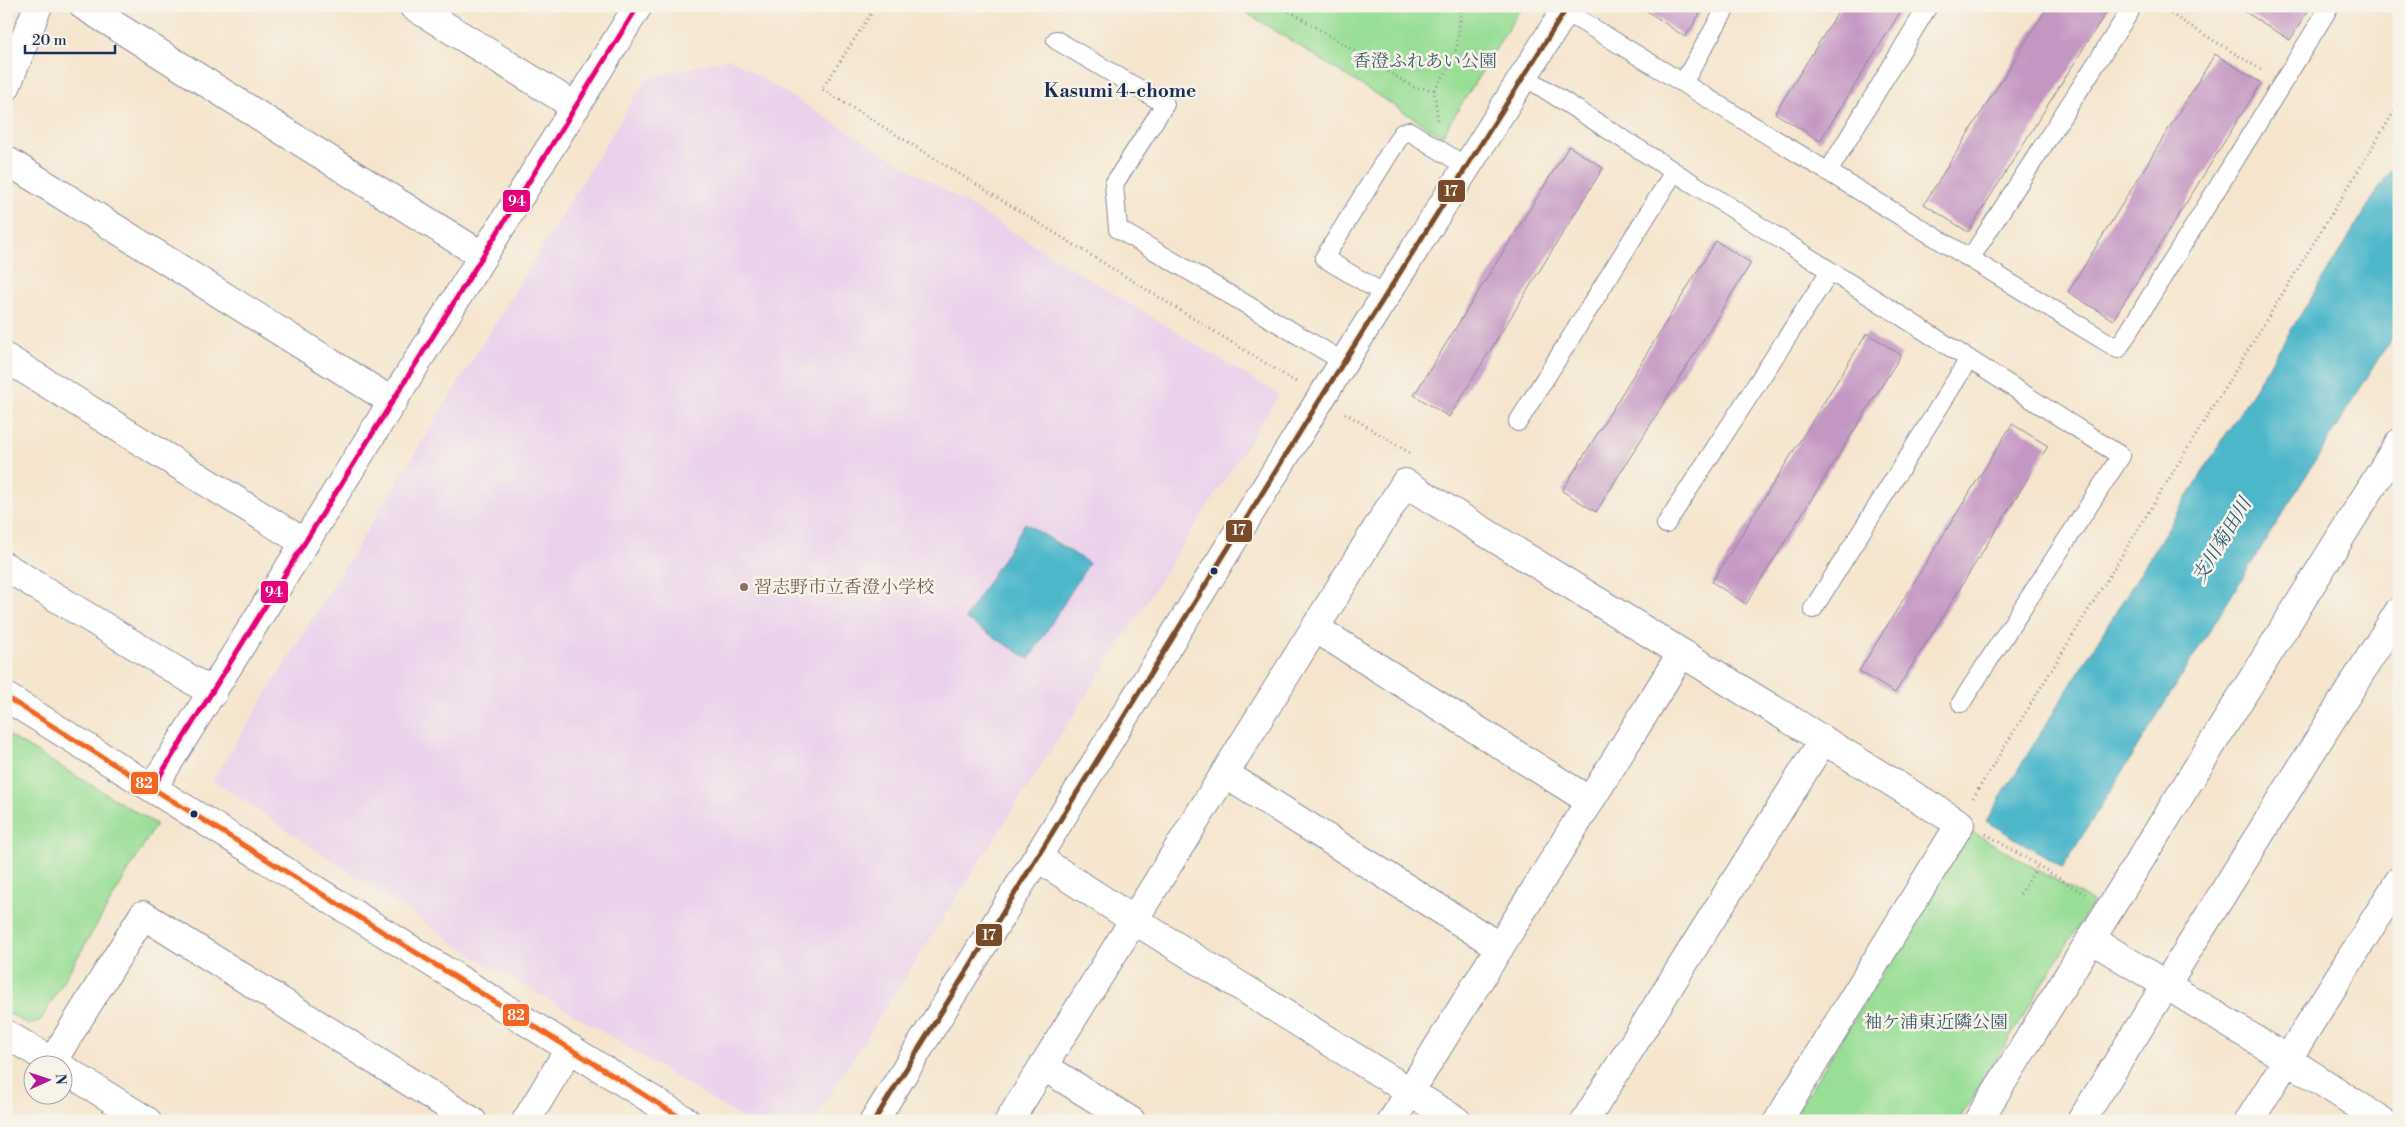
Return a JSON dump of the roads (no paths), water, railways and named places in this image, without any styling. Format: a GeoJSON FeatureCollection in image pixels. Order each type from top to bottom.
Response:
{"type":"FeatureCollection","features":[{"type":"Feature","properties":{"kind":"street"},"geometry":{"type":"LineString","coordinates":[[6,87],[38,6]]}},
{"type":"Feature","properties":{"kind":"street"},"geometry":{"type":"LineString","coordinates":[[84,6],[484,256]]}},
{"type":"Feature","properties":{"kind":"street"},"geometry":{"type":"LineString","coordinates":[[413,6],[576,107]]}},
{"type":"Feature","properties":{"kind":"street"},"geometry":{"type":"LineString","coordinates":[[153,787],[638,6]]}},
{"type":"Feature","properties":{"kind":"street"},"geometry":{"type":"LineString","coordinates":[[874,1121],[1344,362],[1566,9]]}},
{"type":"Feature","properties":{"kind":"street"},"geometry":{"type":"LineString","coordinates":[[6,160],[393,402]]}},
{"type":"Feature","properties":{"kind":"street"},"geometry":{"type":"LineString","coordinates":[[6,358],[305,543]]}},
{"type":"Feature","properties":{"kind":"street"},"geometry":{"type":"LineString","coordinates":[[1978,1121],[2399,443]]}},
{"type":"Feature","properties":{"kind":"street"},"geometry":{"type":"LineString","coordinates":[[1009,1121],[1405,483],[1822,742],[1961,822],[1778,1121]]}},
{"type":"Feature","properties":{"kind":"street"},"geometry":{"type":"LineString","coordinates":[[6,567],[213,693]]}},
{"type":"Feature","properties":{"kind":"street"},"geometry":{"type":"LineString","coordinates":[[2081,1121],[2399,611]]}},
{"type":"Feature","properties":{"kind":"street"},"geometry":{"type":"LineString","coordinates":[[1315,628],[1590,800]]}},
{"type":"Feature","properties":{"kind":"street"},"geometry":{"type":"LineString","coordinates":[[1392,1121],[1681,654]]}},
{"type":"Feature","properties":{"kind":"street"},"geometry":{"type":"LineString","coordinates":[[6,697],[686,1121]]}},
{"type":"Feature","properties":{"kind":"street"},"geometry":{"type":"LineString","coordinates":[[1585,1121],[1822,742]]}},
{"type":"Feature","properties":{"kind":"street"},"geometry":{"type":"LineString","coordinates":[[1225,774],[1500,946]]}},
{"type":"Feature","properties":{"kind":"street"},"geometry":{"type":"LineString","coordinates":[[1038,858],[1457,1121]]}},
{"type":"Feature","properties":{"kind":"street"},"geometry":{"type":"LineString","coordinates":[[2249,1121],[2399,881]]}},
{"type":"Feature","properties":{"kind":"street"},"geometry":{"type":"LineString","coordinates":[[63,1054],[143,915],[472,1121]]}},
{"type":"Feature","properties":{"kind":"street"},"geometry":{"type":"LineString","coordinates":[[2091,939],[2287,1059],[2382,1121]]}},
{"type":"Feature","properties":{"kind":"street"},"geometry":{"type":"LineString","coordinates":[[6,1034],[39,1054]]}},
{"type":"Feature","properties":{"kind":"street"},"geometry":{"type":"LineString","coordinates":[[526,1121],[570,1048]]}},
{"type":"Feature","properties":{"kind":"street"},"geometry":{"type":"LineString","coordinates":[[1043,1066],[1131,1121]]}},
{"type":"Feature","properties":{"kind":"street"},"geometry":{"type":"LineString","coordinates":[[72,1074],[147,1121]]}},
{"type":"Feature","properties":{"kind":"lane"},"geometry":{"type":"LineString","coordinates":[[1683,84],[1727,6]]}},
{"type":"Feature","properties":{"kind":"lane"},"geometry":{"type":"LineString","coordinates":[[1828,172],[1928,6]]}},
{"type":"Feature","properties":{"kind":"lane"},"geometry":{"type":"LineString","coordinates":[[1566,9],[1683,84],[2118,349],[2330,6]]}},
{"type":"Feature","properties":{"kind":"lane"},"geometry":{"type":"LineString","coordinates":[[1970,259],[2130,10]]}},
{"type":"Feature","properties":{"kind":"lane"},"geometry":{"type":"LineString","coordinates":[[1056,40],[1164,104],[1114,184],[1118,229],[1344,362]]}},
{"type":"Feature","properties":{"kind":"lane"},"geometry":{"type":"LineString","coordinates":[[1524,76],[2121,456],[1961,703]]}},
{"type":"Feature","properties":{"kind":"lane"},"geometry":{"type":"LineString","coordinates":[[1386,295],[1324,258],[1402,133],[1409,131],[1468,167]]}},
{"type":"Feature","properties":{"kind":"lane"},"geometry":{"type":"LineString","coordinates":[[1518,422],[1674,172]]}},
{"type":"Feature","properties":{"kind":"lane"},"geometry":{"type":"LineString","coordinates":[[1666,524],[1830,271]]}},
{"type":"Feature","properties":{"kind":"lane"},"geometry":{"type":"LineString","coordinates":[[1813,610],[1969,359]]}},
{"type":"Feature","properties":{"kind":"water","name":"支川菊田川"},"geometry":{"type":"Polygon","coordinates":[[[2399,156],[2399,326],[2063,867],[1986,821],[2399,156]]]}},
{"type":"Feature","properties":{"kind":"water"},"geometry":{"type":"Polygon","coordinates":[[[1025,523],[1089,563],[1029,659],[965,619],[1025,523]]]}},
{"type":"Feature","properties":{"kind":"place","name":"習志野市立香澄小学校"},"geometry":{"type":"Point","coordinates":[744,587]}},
{"type":"Feature","properties":{"kind":"district","name":"Kasumi 4-chome"},"geometry":{"type":"Point","coordinates":[1120,90]}},
{"type":"Feature","properties":{"kind":"park label","name":"香澄ふれあい公園"},"geometry":{"type":"Point","coordinates":[1425,61]}},
{"type":"Feature","properties":{"kind":"park label","name":"袖ケ浦東近隣公園"},"geometry":{"type":"Point","coordinates":[1936,1022]}}]}
